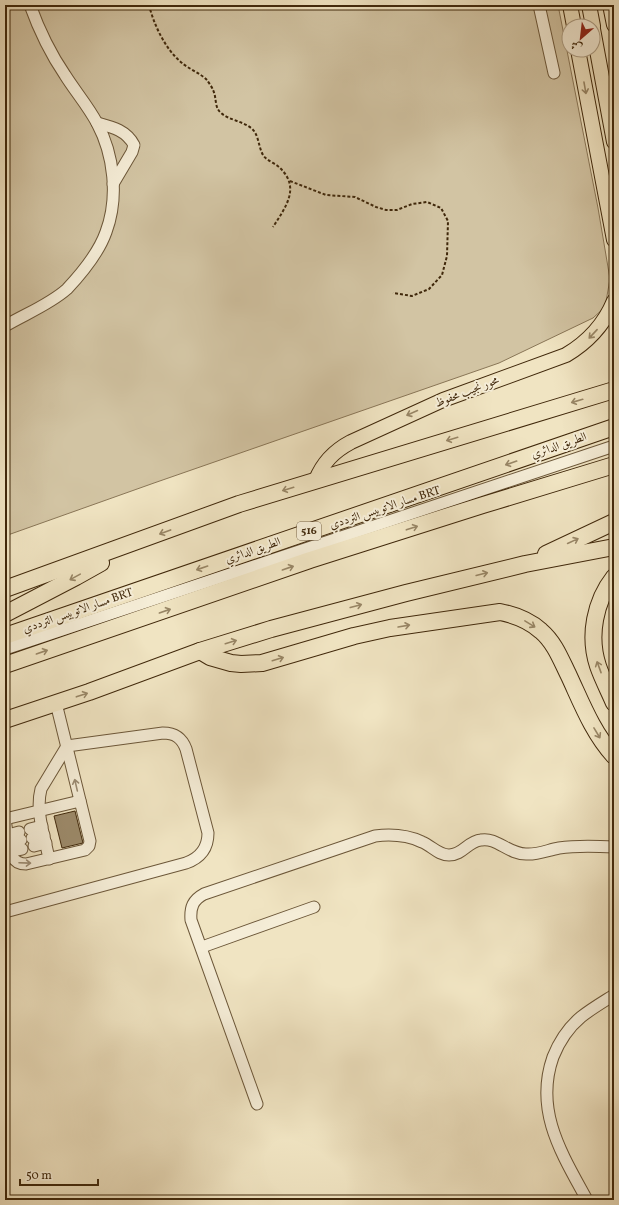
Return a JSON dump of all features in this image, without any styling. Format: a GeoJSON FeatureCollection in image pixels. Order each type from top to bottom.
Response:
{"type":"FeatureCollection","features":[{"type":"Feature","properties":{"kind":"highway"},"geometry":{"type":"LineString","coordinates":[[5,590],[239,504],[614,390]]}},
{"type":"Feature","properties":{"kind":"highway","name":"الطريق الدائري"},"geometry":{"type":"LineString","coordinates":[[5,636],[614,427]]}},
{"type":"Feature","properties":{"kind":"highway","name":"516"},"geometry":{"type":"LineString","coordinates":[[5,665],[310,560],[614,465]]}},
{"type":"Feature","properties":{"kind":"highway"},"geometry":{"type":"LineString","coordinates":[[525,564],[614,522]]}},
{"type":"Feature","properties":{"kind":"highway"},"geometry":{"type":"LineString","coordinates":[[5,614],[76,577],[133,543]]}},
{"type":"Feature","properties":{"kind":"highway"},"geometry":{"type":"LineString","coordinates":[[5,720],[200,651],[271,629],[398,595],[525,564],[614,547]]}},
{"type":"Feature","properties":{"kind":"highway"},"geometry":{"type":"LineString","coordinates":[[614,576],[599,604],[594,623],[594,642],[598,666],[614,703]]}},
{"type":"Feature","properties":{"kind":"highway"},"geometry":{"type":"LineString","coordinates":[[200,651],[231,663],[262,663],[354,636],[390,628],[500,612],[509,614],[519,617],[536,626],[553,644],[595,730],[605,746],[614,756]]}},
{"type":"Feature","properties":{"kind":"main road"},"geometry":{"type":"LineString","coordinates":[[570,5],[572,18]]}},
{"type":"Feature","properties":{"kind":"main road"},"geometry":{"type":"LineString","coordinates":[[589,5],[591,18]]}},
{"type":"Feature","properties":{"kind":"main road"},"geometry":{"type":"LineString","coordinates":[[610,5],[614,25]]}},
{"type":"Feature","properties":{"kind":"main road"},"geometry":{"type":"LineString","coordinates":[[580,58],[613,232]]}},
{"type":"Feature","properties":{"kind":"main road"},"geometry":{"type":"LineString","coordinates":[[599,58],[614,142]]}},
{"type":"Feature","properties":{"kind":"main road","name":"محور نجيب محفوظ"},"geometry":{"type":"LineString","coordinates":[[316,480],[326,461],[337,450],[351,442],[443,400],[566,355],[576,349],[594,333],[605,318],[614,301]]}},
{"type":"Feature","properties":{"kind":"street"},"geometry":{"type":"LineString","coordinates":[[5,326],[43,306],[66,289],[96,253],[106,232],[112,207],[113,184],[111,165],[106,145],[97,123],[50,51],[30,5]]}},
{"type":"Feature","properties":{"kind":"street"},"geometry":{"type":"LineString","coordinates":[[539,5],[554,73]]}},
{"type":"Feature","properties":{"kind":"street"},"geometry":{"type":"LineString","coordinates":[[97,123],[118,129],[131,139],[134,145],[132,152],[113,184]]}},
{"type":"Feature","properties":{"kind":"street","name":"مسار الاتوبيس الترددي BRT"},"geometry":{"type":"LineString","coordinates":[[5,649],[614,446]]}},
{"type":"Feature","properties":{"kind":"street"},"geometry":{"type":"LineString","coordinates":[[56,703],[67,746],[90,841],[89,846],[85,850],[22,864],[14,859],[15,842],[5,819],[80,800]]}},
{"type":"Feature","properties":{"kind":"street"},"geometry":{"type":"LineString","coordinates":[[5,912],[186,863],[198,857],[206,846],[208,833],[184,742],[178,736],[171,733],[163,733],[67,746]]}},
{"type":"Feature","properties":{"kind":"street"},"geometry":{"type":"LineString","coordinates":[[49,859],[39,810],[41,789],[67,746]]}},
{"type":"Feature","properties":{"kind":"street"},"geometry":{"type":"LineString","coordinates":[[257,1104],[202,947],[191,920],[190,912],[192,904],[197,898],[374,836],[386,834],[411,838],[423,842],[437,851],[448,855],[458,854],[470,844],[480,840],[491,840],[513,852],[527,854],[579,846],[614,847]]}},
{"type":"Feature","properties":{"kind":"street"},"geometry":{"type":"LineString","coordinates":[[44,835],[32,838],[44,835]]}},
{"type":"Feature","properties":{"kind":"street"},"geometry":{"type":"LineString","coordinates":[[202,947],[314,907]]}},
{"type":"Feature","properties":{"kind":"street"},"geometry":{"type":"LineString","coordinates":[[575,1200],[587,1200],[555,1138],[550,1123],[546,1099],[548,1076],[555,1053],[567,1032],[581,1017],[614,995]]}},
{"type":"Feature","properties":{"kind":"path"},"geometry":{"type":"LineString","coordinates":[[148,5],[154,21],[169,49],[181,62],[206,80],[214,91],[218,110],[222,114],[246,124],[252,129],[257,135],[264,156],[280,168],[290,181],[289,200],[273,227]]}},
{"type":"Feature","properties":{"kind":"path"},"geometry":{"type":"LineString","coordinates":[[290,181],[326,195],[355,197],[386,210],[397,210],[412,204],[427,202],[440,208],[448,221],[447,256],[442,275],[430,289],[412,296],[393,293]]}},
{"type":"Feature","properties":{"kind":"shaded area"},"geometry":{"type":"Polygon","coordinates":[[[5,5],[558,5],[561,20],[561,58],[568,58],[598,208],[610,279],[605,307],[593,318],[499,363],[5,536],[5,5]]]}},
{"type":"Feature","properties":{"kind":"building"},"geometry":{"type":"Polygon","coordinates":[[[75,811],[83,843],[62,848],[54,816],[75,811]]]}}]}
